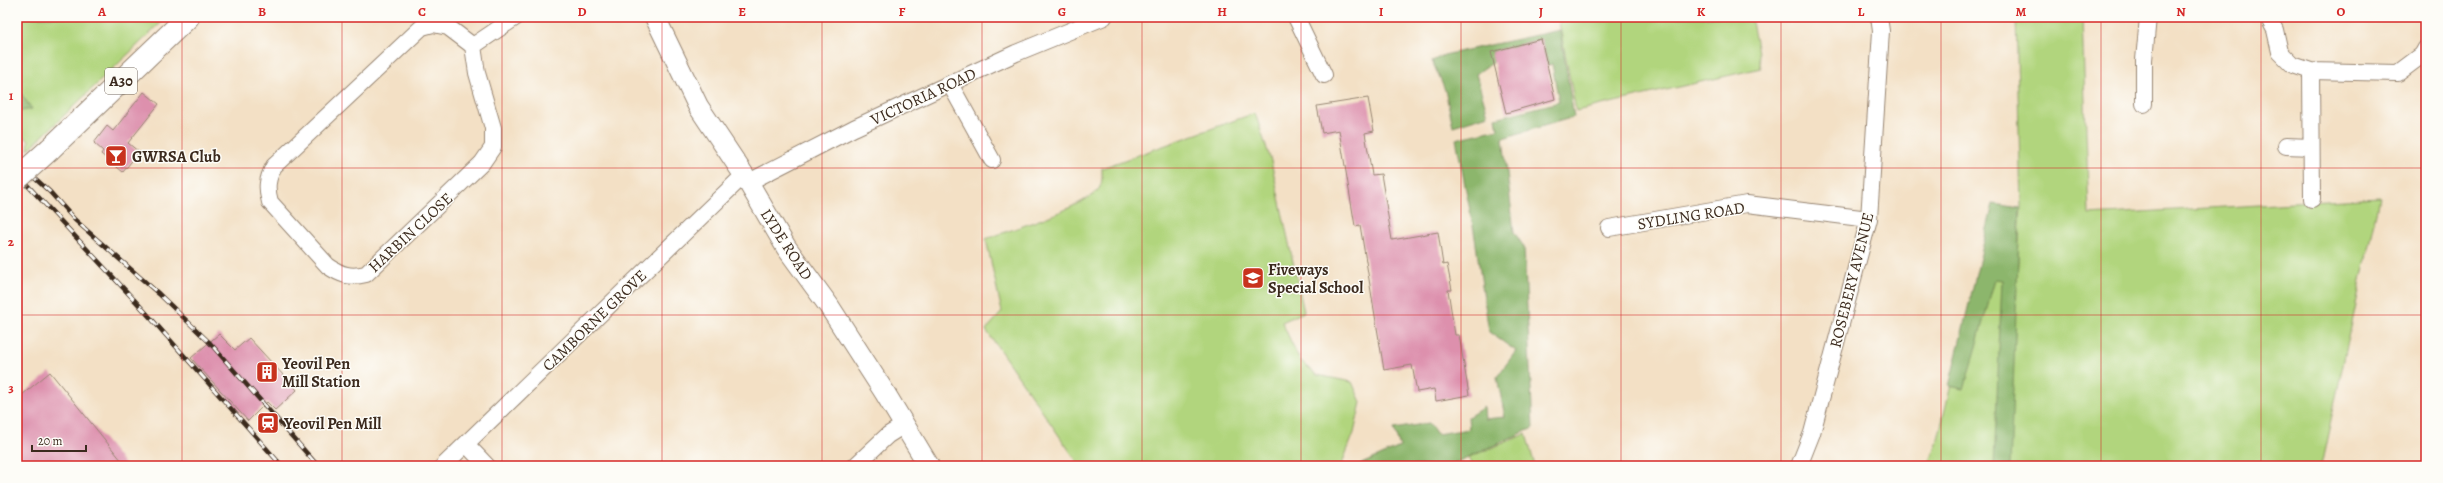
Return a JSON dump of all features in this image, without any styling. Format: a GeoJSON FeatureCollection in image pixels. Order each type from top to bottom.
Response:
{"type":"FeatureCollection","features":[{"type":"Feature","properties":{"kind":"main road","name":"A30"},"geometry":{"type":"LineString","coordinates":[[17,179],[50,150],[188,17]]}},
{"type":"Feature","properties":{"kind":"street"},"geometry":{"type":"LineString","coordinates":[[473,46],[516,17]]}},
{"type":"Feature","properties":{"kind":"street","name":"LYDE ROAD"},"geometry":{"type":"LineString","coordinates":[[655,17],[698,106],[746,179],[786,247],[829,306],[929,466]]}},
{"type":"Feature","properties":{"kind":"street","name":"VICTORIA ROAD"},"geometry":{"type":"LineString","coordinates":[[746,179],[950,84],[1104,17]]}},
{"type":"Feature","properties":{"kind":"street"},"geometry":{"type":"LineString","coordinates":[[1296,17],[1324,75]]}},
{"type":"Feature","properties":{"kind":"street","name":"ROSEBERY AVENUE"},"geometry":{"type":"LineString","coordinates":[[1799,466],[1812,433],[1869,219],[1881,31],[1879,17]]}},
{"type":"Feature","properties":{"kind":"street"},"geometry":{"type":"LineString","coordinates":[[2144,104],[2144,60],[2148,17]]}},
{"type":"Feature","properties":{"kind":"street"},"geometry":{"type":"LineString","coordinates":[[2268,17],[2274,30],[2280,52],[2293,65],[2311,71],[2398,72],[2422,55],[2426,48]]}},
{"type":"Feature","properties":{"kind":"street","name":"HARBIN CLOSE"},"geometry":{"type":"LineString","coordinates":[[433,24],[448,28],[473,46],[477,73],[493,128],[493,147],[482,163],[366,274],[352,277],[339,274],[328,266],[270,202],[267,190],[268,178],[274,166],[422,27],[433,24]]}},
{"type":"Feature","properties":{"kind":"street"},"geometry":{"type":"LineString","coordinates":[[2311,71],[2312,199]]}},
{"type":"Feature","properties":{"kind":"street"},"geometry":{"type":"LineString","coordinates":[[950,84],[992,160]]}},
{"type":"Feature","properties":{"kind":"street"},"geometry":{"type":"LineString","coordinates":[[2286,146],[2311,148]]}},
{"type":"Feature","properties":{"kind":"street","name":"CAMBORNE GROVE"},"geometry":{"type":"LineString","coordinates":[[443,466],[746,179]]}},
{"type":"Feature","properties":{"kind":"street","name":"SYDLING ROAD"},"geometry":{"type":"LineString","coordinates":[[1609,228],[1747,204],[1869,219]]}},
{"type":"Feature","properties":{"kind":"street"},"geometry":{"type":"LineString","coordinates":[[855,466],[888,435],[904,425]]}},
{"type":"Feature","properties":{"kind":"street"},"geometry":{"type":"LineString","coordinates":[[466,444],[487,466]]}},
{"type":"Feature","properties":{"kind":"green space"},"geometry":{"type":"Polygon","coordinates":[[[17,17],[167,17],[28,150],[29,140],[17,133],[17,17]]]}},
{"type":"Feature","properties":{"kind":"green space"},"geometry":{"type":"Polygon","coordinates":[[[1558,17],[1751,17],[1761,68],[1576,111],[1558,17]]]}},
{"type":"Feature","properties":{"kind":"green space"},"geometry":{"type":"Polygon","coordinates":[[[2016,17],[2082,17],[2089,215],[2379,198],[2321,466],[2006,466],[2021,206],[2016,17]]]}},
{"type":"Feature","properties":{"kind":"green space"},"geometry":{"type":"Polygon","coordinates":[[[1560,30],[1574,117],[1503,138],[1514,232],[1524,247],[1533,428],[1448,466],[1357,466],[1400,447],[1394,429],[1429,423],[1437,434],[1469,429],[1468,417],[1484,407],[1485,419],[1505,417],[1497,377],[1516,351],[1489,332],[1474,231],[1456,139],[1498,129],[1496,118],[1559,102],[1552,64],[1548,65],[1541,39],[1491,52],[1494,61],[1476,74],[1488,115],[1453,126],[1445,90],[1432,61],[1444,55],[1560,30]]]}},
{"type":"Feature","properties":{"kind":"green space"},"geometry":{"type":"Polygon","coordinates":[[[17,88],[32,109],[17,112],[17,88]]]}},
{"type":"Feature","properties":{"kind":"green space"},"geometry":{"type":"Polygon","coordinates":[[[1255,113],[1271,161],[1304,312],[1282,322],[1299,359],[1317,375],[1352,382],[1361,402],[1354,433],[1341,466],[1080,466],[986,330],[1002,312],[986,239],[1061,211],[1089,198],[1100,186],[1102,180],[1102,168],[1255,113]]]}},
{"type":"Feature","properties":{"kind":"green space"},"geometry":{"type":"Polygon","coordinates":[[[1993,204],[2020,208],[2010,466],[1994,466],[2002,280],[1995,279],[1964,389],[1949,386],[1993,204]]]}},
{"type":"Feature","properties":{"kind":"green space"},"geometry":{"type":"Polygon","coordinates":[[[1994,205],[2019,208],[2005,466],[1928,466],[1937,443],[1994,205]]]}},
{"type":"Feature","properties":{"kind":"green space"},"geometry":{"type":"Polygon","coordinates":[[[1526,434],[1535,466],[1472,466],[1469,457],[1526,434]]]}},
{"type":"Feature","properties":{"kind":"building"},"geometry":{"type":"Polygon","coordinates":[[[1541,39],[1555,99],[1506,113],[1491,52],[1541,39]]]}},
{"type":"Feature","properties":{"kind":"building"},"geometry":{"type":"Polygon","coordinates":[[[144,92],[159,104],[128,143],[139,152],[123,172],[101,154],[103,151],[94,143],[107,126],[113,131],[144,92]]]}},
{"type":"Feature","properties":{"kind":"building"},"geometry":{"type":"Polygon","coordinates":[[[1368,98],[1374,131],[1365,133],[1372,175],[1381,174],[1392,240],[1438,232],[1443,265],[1447,264],[1452,290],[1448,290],[1455,335],[1459,335],[1469,395],[1436,401],[1434,389],[1417,392],[1412,365],[1384,370],[1360,225],[1355,226],[1339,130],[1322,133],[1317,106],[1368,98]]]}},
{"type":"Feature","properties":{"kind":"building"},"geometry":{"type":"Polygon","coordinates":[[[219,334],[235,350],[249,338],[297,390],[275,410],[267,402],[248,421],[191,358],[219,334]]]}},
{"type":"Feature","properties":{"kind":"building"},"geometry":{"type":"Polygon","coordinates":[[[50,372],[126,466],[17,466],[17,399],[50,372]]]}},
{"type":"Feature","properties":{"kind":"railway"},"geometry":{"type":"LineString","coordinates":[[17,162],[50,192],[75,220],[159,294],[209,342],[318,466]]}},
{"type":"Feature","properties":{"kind":"railway"},"geometry":{"type":"LineString","coordinates":[[17,174],[140,306],[282,466]]}},
{"type":"Feature","properties":{"kind":"place","name":"GWRSA Club"},"geometry":{"type":"Point","coordinates":[116,156]}},
{"type":"Feature","properties":{"kind":"place","name":"Fiveways Special School"},"geometry":{"type":"Point","coordinates":[1253,278]}},
{"type":"Feature","properties":{"kind":"place","name":"Yeovil Pen Mill Station"},"geometry":{"type":"Point","coordinates":[267,372]}},
{"type":"Feature","properties":{"kind":"place","name":"Yeovil Pen Mill"},"geometry":{"type":"Point","coordinates":[268,423]}}]}
